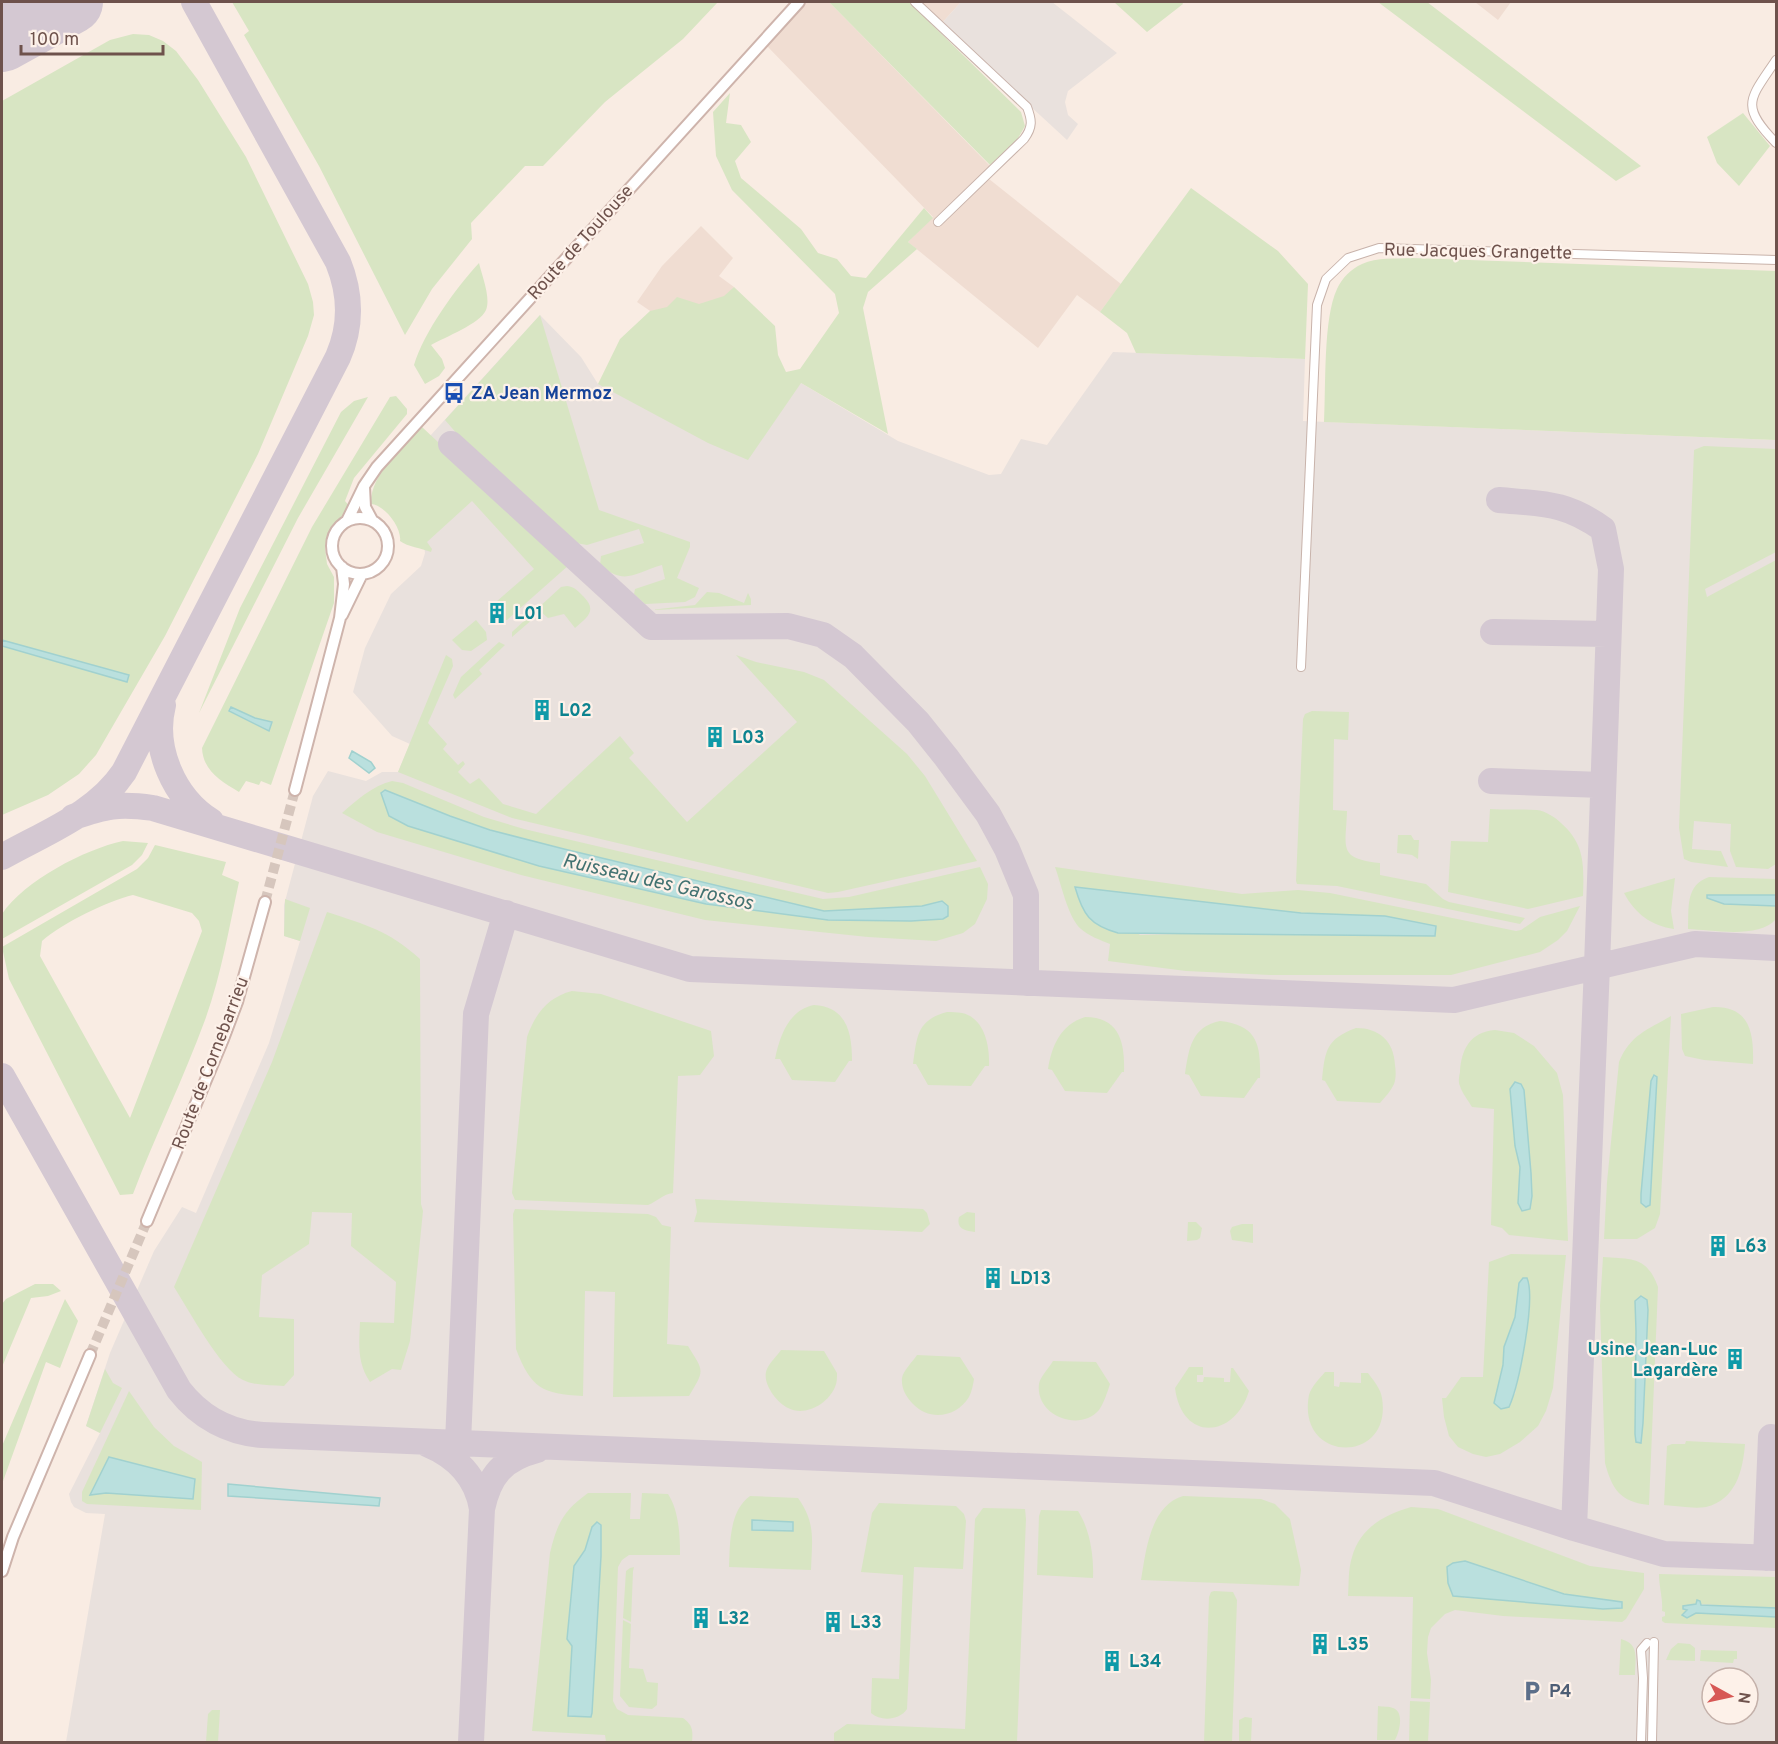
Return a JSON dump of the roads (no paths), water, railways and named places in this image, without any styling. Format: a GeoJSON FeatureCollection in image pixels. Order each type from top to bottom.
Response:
{"type":"FeatureCollection","features":[{"type":"Feature","properties":{"kind":"main road","name":"Route de Toulouse"},"geometry":{"type":"LineString","coordinates":[[347,521],[364,486],[377,467],[799,2]]}},
{"type":"Feature","properties":{"kind":"main road"},"geometry":{"type":"LineString","coordinates":[[364,486],[365,507],[372,520],[384,532],[388,549],[382,563],[370,572],[362,574],[348,571],[342,567],[333,554],[333,538],[341,525],[347,521],[360,518],[372,520]]}},
{"type":"Feature","properties":{"kind":"main road"},"geometry":{"type":"LineString","coordinates":[[295,790],[340,618],[344,584],[342,567]]}},
{"type":"Feature","properties":{"kind":"main road"},"geometry":{"type":"LineString","coordinates":[[340,618],[362,574]]}},
{"type":"Feature","properties":{"kind":"main road","name":"Route de Cornebarrieu"},"geometry":{"type":"LineString","coordinates":[[147,1221],[237,1002],[265,902]]}},
{"type":"Feature","properties":{"kind":"main road"},"geometry":{"type":"LineString","coordinates":[[2,1571],[13,1537],[90,1355]]}},
{"type":"Feature","properties":{"kind":"street"},"geometry":{"type":"LineString","coordinates":[[915,2],[1026,107],[1032,121],[1030,131],[1024,139],[938,222]]}},
{"type":"Feature","properties":{"kind":"street"},"geometry":{"type":"LineString","coordinates":[[1776,60],[1756,90],[1752,107],[1756,121],[1776,143]]}},
{"type":"Feature","properties":{"kind":"street","name":"Rue Jacques Grangette"},"geometry":{"type":"LineString","coordinates":[[1301,667],[1317,305],[1326,279],[1348,258],[1379,248],[1776,260]]}},
{"type":"Feature","properties":{"kind":"street"},"geometry":{"type":"LineString","coordinates":[[1641,1743],[1643,1678],[1641,1650],[1651,1643],[1654,1678],[1652,1743]]}},
{"type":"Feature","properties":{"kind":"water"},"geometry":{"type":"Polygon","coordinates":[[[2,640],[129,675],[127,682],[2,646],[2,640]]]}},
{"type":"Feature","properties":{"kind":"water"},"geometry":{"type":"Polygon","coordinates":[[[231,707],[255,718],[272,722],[269,731],[229,711],[231,707]]]}},
{"type":"Feature","properties":{"kind":"water"},"geometry":{"type":"Polygon","coordinates":[[[352,751],[371,762],[375,768],[369,773],[349,758],[352,751]]]}},
{"type":"Feature","properties":{"kind":"water","name":"Ruisseau des Garossos"},"geometry":{"type":"Polygon","coordinates":[[[385,790],[490,830],[824,911],[922,906],[942,901],[948,906],[948,916],[943,919],[911,921],[828,920],[706,904],[539,866],[408,826],[389,816],[381,793],[385,790]]]}},
{"type":"Feature","properties":{"kind":"water"},"geometry":{"type":"Polygon","coordinates":[[[1075,887],[1301,913],[1385,916],[1436,926],[1435,936],[1118,933],[1108,930],[1089,918],[1081,905],[1075,887]]]}},
{"type":"Feature","properties":{"kind":"water"},"geometry":{"type":"Polygon","coordinates":[[[1707,895],[1776,895],[1776,906],[1724,904],[1707,898],[1707,895]]]}},
{"type":"Feature","properties":{"kind":"water"},"geometry":{"type":"Polygon","coordinates":[[[1654,1075],[1657,1077],[1650,1205],[1646,1207],[1641,1203],[1641,1194],[1651,1081],[1654,1075]]]}},
{"type":"Feature","properties":{"kind":"water"},"geometry":{"type":"Polygon","coordinates":[[[1515,1082],[1521,1084],[1524,1090],[1531,1173],[1530,1209],[1522,1211],[1518,1203],[1520,1167],[1515,1146],[1510,1089],[1515,1082]]]}},
{"type":"Feature","properties":{"kind":"water"},"geometry":{"type":"Polygon","coordinates":[[[1523,1278],[1527,1278],[1529,1289],[1525,1342],[1513,1396],[1509,1407],[1501,1409],[1494,1403],[1503,1365],[1504,1347],[1515,1317],[1519,1283],[1523,1278]]]}},
{"type":"Feature","properties":{"kind":"water"},"geometry":{"type":"Polygon","coordinates":[[[1641,1296],[1647,1300],[1648,1310],[1641,1443],[1636,1442],[1635,1434],[1635,1301],[1641,1296]]]}},
{"type":"Feature","properties":{"kind":"water"},"geometry":{"type":"Polygon","coordinates":[[[109,1457],[195,1479],[193,1499],[106,1493],[90,1495],[109,1457]]]}},
{"type":"Feature","properties":{"kind":"water"},"geometry":{"type":"Polygon","coordinates":[[[228,1484],[380,1498],[379,1506],[228,1496],[228,1484]]]}},
{"type":"Feature","properties":{"kind":"water"},"geometry":{"type":"Polygon","coordinates":[[[752,1520],[793,1522],[793,1531],[752,1530],[752,1520]]]}},
{"type":"Feature","properties":{"kind":"water"},"geometry":{"type":"Polygon","coordinates":[[[597,1522],[601,1525],[601,1556],[592,1713],[591,1717],[568,1716],[572,1646],[567,1639],[574,1566],[585,1550],[592,1527],[597,1522]]]}},
{"type":"Feature","properties":{"kind":"water"},"geometry":{"type":"Polygon","coordinates":[[[1465,1561],[1564,1594],[1622,1602],[1622,1608],[1603,1609],[1453,1596],[1448,1583],[1447,1567],[1453,1563],[1465,1561]]]}},
{"type":"Feature","properties":{"kind":"water"},"geometry":{"type":"Polygon","coordinates":[[[1697,1600],[1701,1605],[1776,1608],[1776,1617],[1696,1613],[1687,1618],[1682,1615],[1687,1610],[1683,1609],[1683,1606],[1696,1604],[1697,1600]]]}},
{"type":"Feature","properties":{"kind":"tunnel"},"geometry":{"type":"LineString","coordinates":[[265,902],[295,790]]}},
{"type":"Feature","properties":{"kind":"tunnel"},"geometry":{"type":"LineString","coordinates":[[90,1355],[147,1221]]}},
{"type":"Feature","properties":{"kind":"place","name":"ZA Jean Mermoz"},"geometry":{"type":"Point","coordinates":[454,393]}},
{"type":"Feature","properties":{"kind":"place","name":"L01"},"geometry":{"type":"Point","coordinates":[497,613]}},
{"type":"Feature","properties":{"kind":"place","name":"L02"},"geometry":{"type":"Point","coordinates":[542,710]}},
{"type":"Feature","properties":{"kind":"place","name":"L03"},"geometry":{"type":"Point","coordinates":[715,737]}},
{"type":"Feature","properties":{"kind":"place","name":"L63"},"geometry":{"type":"Point","coordinates":[1718,1246]}},
{"type":"Feature","properties":{"kind":"place","name":"LD13"},"geometry":{"type":"Point","coordinates":[993,1278]}},
{"type":"Feature","properties":{"kind":"place","name":"Usine Jean-Luc Lagardère"},"geometry":{"type":"Point","coordinates":[1735,1359]}},
{"type":"Feature","properties":{"kind":"place","name":"L32"},"geometry":{"type":"Point","coordinates":[701,1618]}},
{"type":"Feature","properties":{"kind":"place","name":"L33"},"geometry":{"type":"Point","coordinates":[833,1622]}},
{"type":"Feature","properties":{"kind":"place","name":"L35"},"geometry":{"type":"Point","coordinates":[1320,1644]}},
{"type":"Feature","properties":{"kind":"place","name":"L34"},"geometry":{"type":"Point","coordinates":[1112,1661]}},
{"type":"Feature","properties":{"kind":"place","name":"P4"},"geometry":{"type":"Point","coordinates":[1532,1691]}}]}
